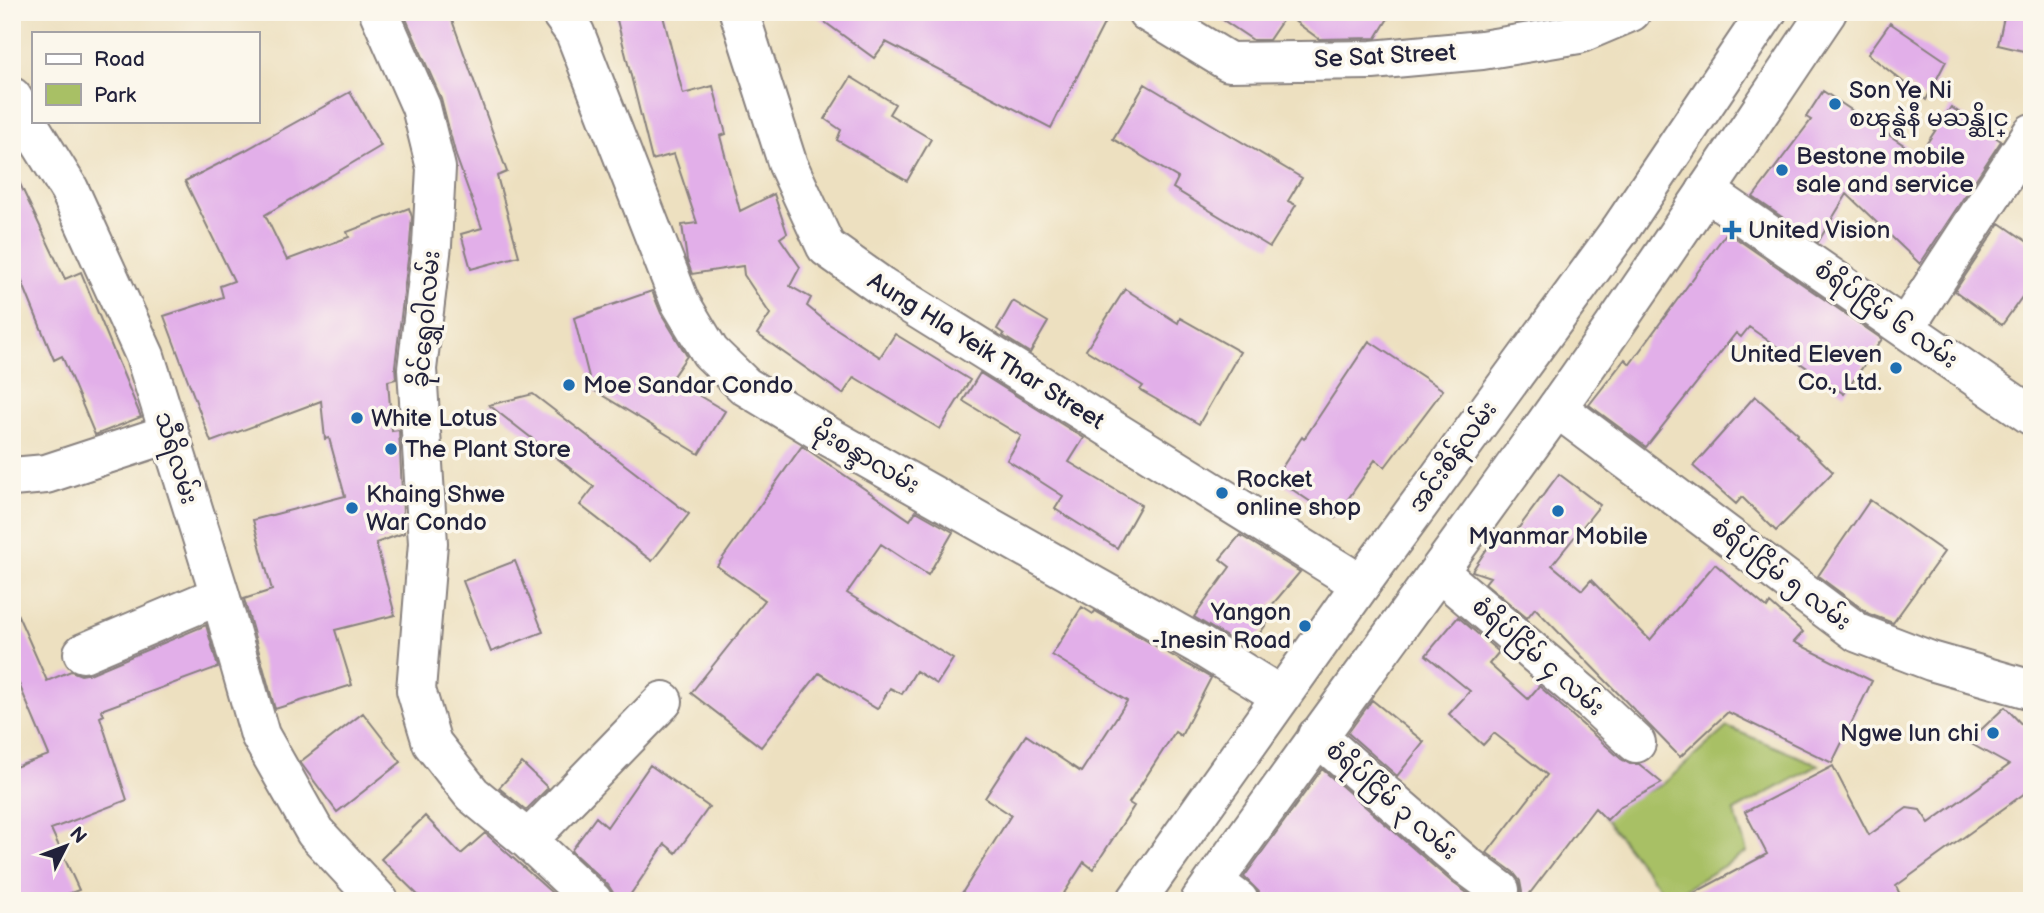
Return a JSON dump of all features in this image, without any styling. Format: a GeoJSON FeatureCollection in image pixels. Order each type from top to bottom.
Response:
{"type":"FeatureCollection","features":[{"type":"Feature","properties":{"kind":"street","name":"ခိုင်ရွှေဝါလမ်း"},"geometry":{"type":"LineString","coordinates":[[379,12],[421,107],[436,167],[432,246],[418,369],[428,542],[416,690],[432,743],[472,794],[593,901]]}},
{"type":"Feature","properties":{"kind":"street","name":"မိုးစန္ဒာလမ်း"},"geometry":{"type":"LineString","coordinates":[[560,12],[575,33],[680,302],[710,352],[745,386],[832,439],[1199,645],[1281,696]]}},
{"type":"Feature","properties":{"kind":"street","name":"Aung Hla Yeik Thar Street"},"geometry":{"type":"LineString","coordinates":[[739,12],[788,165],[826,247],[881,286],[1361,584]]}},
{"type":"Feature","properties":{"kind":"street","name":"Se Sat Street"},"geometry":{"type":"LineString","coordinates":[[1147,12],[1229,62],[1372,60],[1482,50],[1579,34],[1631,12]]}},
{"type":"Feature","properties":{"kind":"street","name":"အင်းစိန်လမ်း"},"geometry":{"type":"LineString","coordinates":[[1136,901],[1361,584],[1620,230],[1768,12]]}},
{"type":"Feature","properties":{"kind":"street"},"geometry":{"type":"LineString","coordinates":[[1217,894],[1317,736],[1557,408],[1827,12]]}},
{"type":"Feature","properties":{"kind":"street","name":"သီရိလမ်း"},"geometry":{"type":"LineString","coordinates":[[12,97],[69,189],[145,356],[220,594],[260,735],[315,832],[379,901]]}},
{"type":"Feature","properties":{"kind":"street"},"geometry":{"type":"LineString","coordinates":[[1905,328],[2032,133]]}},
{"type":"Feature","properties":{"kind":"street","name":"စံရိပ်ငြိမ် ၆ လမ်း"},"geometry":{"type":"LineString","coordinates":[[1706,191],[2032,416]]}},
{"type":"Feature","properties":{"kind":"street","name":"စံရိပ်ငြိမ် ၅ လမ်း"},"geometry":{"type":"LineString","coordinates":[[1557,408],[1858,633],[1931,661],[2032,690]]}},
{"type":"Feature","properties":{"kind":"street"},"geometry":{"type":"LineString","coordinates":[[12,477],[46,474],[168,434]]}},
{"type":"Feature","properties":{"kind":"street","name":"စံရိပ်ငြိမ် ၄ လမ်း"},"geometry":{"type":"LineString","coordinates":[[1439,572],[1591,701],[1636,743]]}},
{"type":"Feature","properties":{"kind":"street"},"geometry":{"type":"LineString","coordinates":[[83,653],[220,594]]}},
{"type":"Feature","properties":{"kind":"street"},"geometry":{"type":"LineString","coordinates":[[527,840],[663,701]]}},
{"type":"Feature","properties":{"kind":"street","name":"စံရိပ်ငြိမ် ၃ လမ်း"},"geometry":{"type":"LineString","coordinates":[[1317,736],[1500,890]]}},
{"type":"Feature","properties":{"kind":"green space"},"geometry":{"type":"Polygon","coordinates":[[[1727,727],[1819,765],[1734,811],[1747,852],[1668,899],[1604,817],[1618,803],[1662,785],[1727,727]]]}},
{"type":"Feature","properties":{"kind":"building"},"geometry":{"type":"Polygon","coordinates":[[[403,12],[449,12],[507,172],[497,176],[519,256],[471,269],[461,234],[482,228],[456,156],[441,98],[403,12]]]}},
{"type":"Feature","properties":{"kind":"building"},"geometry":{"type":"Polygon","coordinates":[[[615,12],[662,12],[683,94],[713,86],[726,134],[720,136],[740,211],[774,194],[787,233],[780,238],[800,267],[790,286],[811,298],[807,306],[829,324],[880,357],[895,334],[970,380],[940,429],[854,377],[843,394],[757,334],[770,314],[744,275],[743,266],[692,274],[682,225],[697,223],[674,154],[652,160],[615,12]]]}},
{"type":"Feature","properties":{"kind":"building"},"geometry":{"type":"Polygon","coordinates":[[[811,12],[1110,12],[1051,128],[886,42],[874,58],[811,12]]]}},
{"type":"Feature","properties":{"kind":"building"},"geometry":{"type":"Polygon","coordinates":[[[1211,12],[1392,12],[1376,38],[1319,39],[1286,15],[1269,40],[1253,40],[1211,12]]]}},
{"type":"Feature","properties":{"kind":"building"},"geometry":{"type":"Polygon","coordinates":[[[2005,12],[2032,12],[2032,53],[1998,45],[2005,12]]]}},
{"type":"Feature","properties":{"kind":"building"},"geometry":{"type":"Polygon","coordinates":[[[1890,23],[1946,61],[1926,100],[1868,54],[1890,23]]]}},
{"type":"Feature","properties":{"kind":"building"},"geometry":{"type":"Polygon","coordinates":[[[851,77],[895,104],[889,114],[931,139],[907,181],[837,140],[841,130],[825,119],[851,77]]]}},
{"type":"Feature","properties":{"kind":"building"},"geometry":{"type":"Polygon","coordinates":[[[1145,84],[1302,178],[1288,201],[1296,205],[1270,247],[1173,188],[1178,178],[1113,139],[1145,84]]]}},
{"type":"Feature","properties":{"kind":"building"},"geometry":{"type":"Polygon","coordinates":[[[1823,91],[1919,155],[1951,107],[2001,141],[1920,264],[1847,194],[1818,242],[1753,197],[1811,120],[1806,117],[1823,91]]]}},
{"type":"Feature","properties":{"kind":"building"},"geometry":{"type":"Polygon","coordinates":[[[350,92],[381,146],[265,215],[287,260],[349,237],[347,232],[409,208],[412,217],[395,366],[396,379],[388,381],[392,431],[399,430],[404,533],[376,543],[395,615],[335,630],[352,685],[275,709],[244,599],[272,590],[253,520],[345,496],[329,438],[325,439],[321,401],[211,442],[164,316],[223,297],[220,286],[234,281],[185,181],[350,92]]]}},
{"type":"Feature","properties":{"kind":"building"},"geometry":{"type":"Polygon","coordinates":[[[12,167],[65,279],[81,272],[141,417],[95,435],[62,356],[54,360],[18,272],[12,275],[12,167]]]}},
{"type":"Feature","properties":{"kind":"building"},"geometry":{"type":"Polygon","coordinates":[[[2000,223],[2032,245],[2032,283],[2002,325],[1955,291],[2000,223]]]}},
{"type":"Feature","properties":{"kind":"building"},"geometry":{"type":"Polygon","coordinates":[[[1727,232],[1882,339],[1844,394],[1749,327],[1741,337],[1736,333],[1646,447],[1589,405],[1625,359],[1630,364],[1727,232]]]}},
{"type":"Feature","properties":{"kind":"building"},"geometry":{"type":"Polygon","coordinates":[[[1125,289],[1178,323],[1180,318],[1240,352],[1199,424],[1140,390],[1143,386],[1086,350],[1125,289]]]}},
{"type":"Feature","properties":{"kind":"building"},"geometry":{"type":"Polygon","coordinates":[[[652,291],[661,313],[687,356],[671,379],[725,411],[699,454],[592,389],[574,318],[652,291]]]}},
{"type":"Feature","properties":{"kind":"building"},"geometry":{"type":"Polygon","coordinates":[[[1013,301],[1048,322],[1030,353],[1003,336],[997,329],[1013,301]]]}},
{"type":"Feature","properties":{"kind":"building"},"geometry":{"type":"Polygon","coordinates":[[[1369,341],[1443,390],[1385,467],[1375,460],[1335,518],[1275,478],[1369,341]]]}},
{"type":"Feature","properties":{"kind":"building"},"geometry":{"type":"Polygon","coordinates":[[[980,373],[1084,438],[1069,462],[1141,505],[1117,548],[1055,509],[1063,496],[1007,460],[1021,436],[963,401],[980,373]]]}},
{"type":"Feature","properties":{"kind":"building"},"geometry":{"type":"Polygon","coordinates":[[[533,394],[689,514],[652,561],[580,505],[594,487],[489,405],[533,394]]]}},
{"type":"Feature","properties":{"kind":"building"},"geometry":{"type":"Polygon","coordinates":[[[1755,396],[1798,434],[1796,436],[1833,472],[1776,531],[1742,497],[1736,504],[1693,466],[1755,396]]]}},
{"type":"Feature","properties":{"kind":"building"},"geometry":{"type":"Polygon","coordinates":[[[802,446],[910,520],[916,511],[953,532],[928,575],[881,544],[847,593],[953,659],[937,684],[916,671],[902,694],[890,688],[877,709],[819,673],[761,747],[691,693],[765,600],[717,566],[802,446]]]}},
{"type":"Feature","properties":{"kind":"building"},"geometry":{"type":"Polygon","coordinates":[[[1559,474],[1600,505],[1552,565],[1582,590],[1591,580],[1650,640],[1715,564],[1767,608],[1770,603],[1803,632],[1794,642],[1872,681],[1832,763],[1728,712],[1680,757],[1535,608],[1527,618],[1485,583],[1490,577],[1472,571],[1497,534],[1508,542],[1559,474]]]}},
{"type":"Feature","properties":{"kind":"building"},"geometry":{"type":"Polygon","coordinates":[[[1870,500],[1944,552],[1893,623],[1869,614],[1818,576],[1870,500]]]}},
{"type":"Feature","properties":{"kind":"building"},"geometry":{"type":"Polygon","coordinates":[[[1240,535],[1300,572],[1266,612],[1272,616],[1250,647],[1234,636],[1232,640],[1194,617],[1230,567],[1220,559],[1240,535]]]}},
{"type":"Feature","properties":{"kind":"building"},"geometry":{"type":"Polygon","coordinates":[[[515,561],[543,632],[491,652],[463,581],[515,561]]]}},
{"type":"Feature","properties":{"kind":"building"},"geometry":{"type":"Polygon","coordinates":[[[12,602],[47,681],[71,671],[81,675],[92,673],[206,625],[218,667],[101,710],[104,715],[100,717],[127,800],[51,829],[79,890],[48,901],[12,901],[12,768],[49,755],[19,684],[12,687],[12,602]]]}},
{"type":"Feature","properties":{"kind":"building"},"geometry":{"type":"Polygon","coordinates":[[[1082,607],[1093,614],[1095,611],[1211,678],[1181,736],[1175,732],[1129,803],[1134,806],[1093,869],[1084,862],[1059,901],[957,901],[1011,815],[985,798],[1026,735],[1081,772],[1127,701],[1052,655],[1082,607]]]}},
{"type":"Feature","properties":{"kind":"building"},"geometry":{"type":"Polygon","coordinates":[[[1458,617],[1499,652],[1489,664],[1528,699],[1539,686],[1621,759],[1630,764],[1639,764],[1662,783],[1621,806],[1607,820],[1595,808],[1524,901],[1519,901],[1522,892],[1520,881],[1513,872],[1487,853],[1547,775],[1494,733],[1483,745],[1449,714],[1470,691],[1426,655],[1458,617]]]}},
{"type":"Feature","properties":{"kind":"building"},"geometry":{"type":"Polygon","coordinates":[[[1372,700],[1424,742],[1397,776],[1348,733],[1372,700]]]}},
{"type":"Feature","properties":{"kind":"building"},"geometry":{"type":"Polygon","coordinates":[[[2005,707],[2032,735],[2032,788],[1896,886],[1903,901],[1679,901],[1767,854],[1745,812],[1833,766],[1869,835],[1907,808],[1920,810],[1929,823],[2009,765],[1968,742],[2005,707]]]}},
{"type":"Feature","properties":{"kind":"building"},"geometry":{"type":"Polygon","coordinates":[[[363,713],[401,762],[337,812],[300,762],[363,713]]]}},
{"type":"Feature","properties":{"kind":"building"},"geometry":{"type":"Polygon","coordinates":[[[522,763],[548,788],[526,810],[499,788],[522,763]]]}},
{"type":"Feature","properties":{"kind":"building"},"geometry":{"type":"Polygon","coordinates":[[[650,765],[709,807],[676,853],[665,844],[626,901],[614,901],[614,894],[608,885],[571,851],[596,817],[607,827],[650,765]]]}},
{"type":"Feature","properties":{"kind":"building"},"geometry":{"type":"Polygon","coordinates":[[[1322,769],[1452,882],[1478,901],[1260,901],[1259,892],[1244,877],[1322,769]]]}},
{"type":"Feature","properties":{"kind":"building"},"geometry":{"type":"Polygon","coordinates":[[[425,816],[461,854],[485,833],[561,901],[424,901],[381,859],[425,816]]]}},
{"type":"Feature","properties":{"kind":"place","name":"Son Ye Ni စၾန္ရဲနီ မႀန္ဆိုင္"},"geometry":{"type":"Point","coordinates":[1835,104]}},
{"type":"Feature","properties":{"kind":"place","name":"Bestone mobile sale and service"},"geometry":{"type":"Point","coordinates":[1782,170]}},
{"type":"Feature","properties":{"kind":"place","name":"United Vision"},"geometry":{"type":"Point","coordinates":[1732,230]}},
{"type":"Feature","properties":{"kind":"place","name":"United Eleven Co., Ltd."},"geometry":{"type":"Point","coordinates":[1896,368]}},
{"type":"Feature","properties":{"kind":"place","name":"Moe Sandar Condo"},"geometry":{"type":"Point","coordinates":[569,385]}},
{"type":"Feature","properties":{"kind":"place","name":"White Lotus"},"geometry":{"type":"Point","coordinates":[357,418]}},
{"type":"Feature","properties":{"kind":"place","name":"The Plant Store"},"geometry":{"type":"Point","coordinates":[391,449]}},
{"type":"Feature","properties":{"kind":"place","name":"Rocket online shop"},"geometry":{"type":"Point","coordinates":[1222,493]}},
{"type":"Feature","properties":{"kind":"place","name":"Khaing Shwe War Condo"},"geometry":{"type":"Point","coordinates":[352,508]}},
{"type":"Feature","properties":{"kind":"place","name":"Myanmar Mobile"},"geometry":{"type":"Point","coordinates":[1558,511]}},
{"type":"Feature","properties":{"kind":"place","name":"Yangon -Inesin Road"},"geometry":{"type":"Point","coordinates":[1305,626]}},
{"type":"Feature","properties":{"kind":"place","name":"Ngwe lun chi"},"geometry":{"type":"Point","coordinates":[1993,733]}}]}
